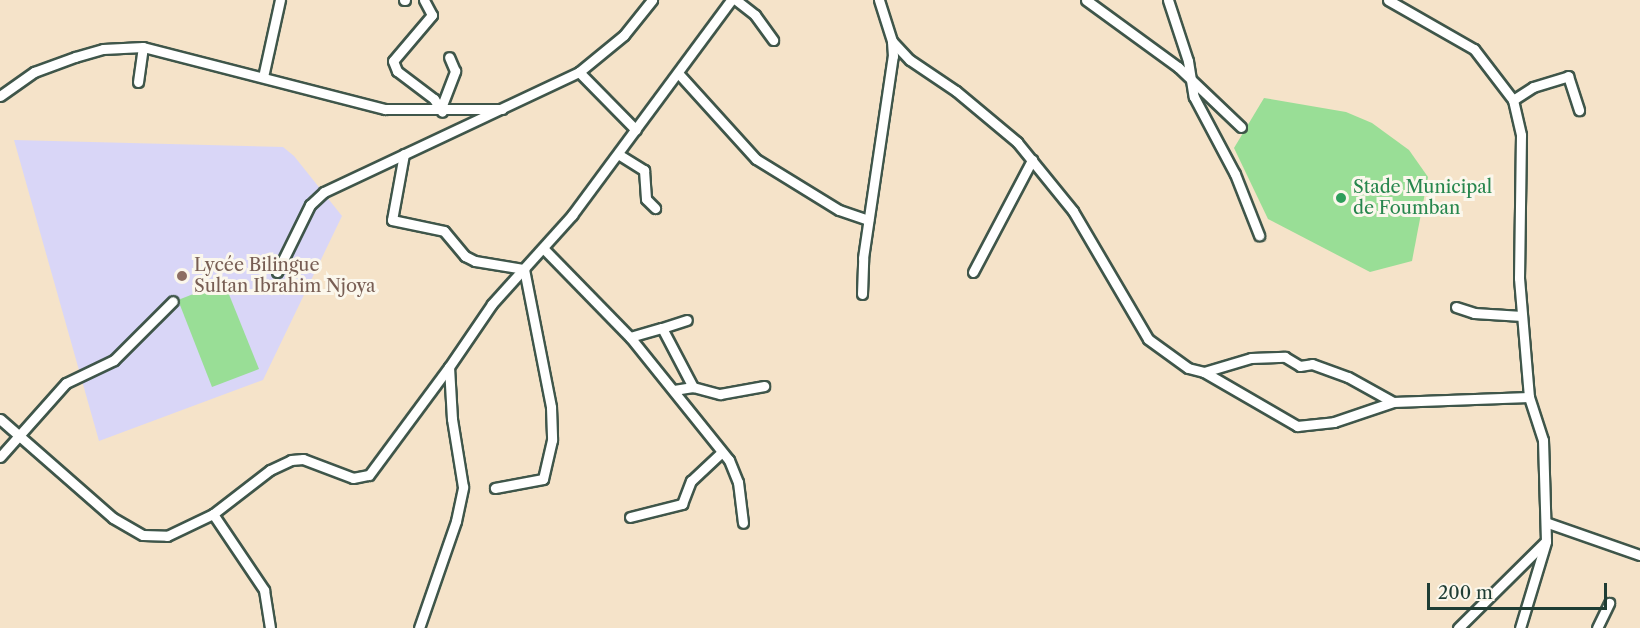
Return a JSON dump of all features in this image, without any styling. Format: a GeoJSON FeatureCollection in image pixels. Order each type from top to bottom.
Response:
{"type":"FeatureCollection","features":[{"type":"Feature","properties":{"kind":"street"},"geometry":{"type":"LineString","coordinates":[[263,77],[280,0]]}},
{"type":"Feature","properties":{"kind":"street"},"geometry":{"type":"LineString","coordinates":[[424,0],[432,15],[393,61],[396,71],[442,110]]}},
{"type":"Feature","properties":{"kind":"street"},"geometry":{"type":"LineString","coordinates":[[277,272],[314,200],[404,154],[579,72],[618,41],[652,0]]}},
{"type":"Feature","properties":{"kind":"street"},"geometry":{"type":"LineString","coordinates":[[0,419],[19,439],[37,449],[113,518],[132,530],[167,536],[213,514],[270,470],[297,459],[353,478],[369,475],[449,367],[492,304],[545,250],[731,0]]}},
{"type":"Feature","properties":{"kind":"street"},"geometry":{"type":"LineString","coordinates":[[736,0],[755,15],[773,40]]}},
{"type":"Feature","properties":{"kind":"street"},"geometry":{"type":"LineString","coordinates":[[862,294],[868,220],[885,125],[892,41],[879,0]]}},
{"type":"Feature","properties":{"kind":"street"},"geometry":{"type":"LineString","coordinates":[[1086,0],[1189,78],[1241,127]]}},
{"type":"Feature","properties":{"kind":"street"},"geometry":{"type":"LineString","coordinates":[[1168,0],[1188,61],[1189,78],[1194,97],[1235,174],[1258,235]]}},
{"type":"Feature","properties":{"kind":"street"},"geometry":{"type":"LineString","coordinates":[[1388,0],[1474,49],[1513,100],[1521,147],[1518,270],[1529,397],[1543,440],[1548,524],[1546,541],[1520,628]]}},
{"type":"Feature","properties":{"kind":"street"},"geometry":{"type":"LineString","coordinates":[[892,41],[910,60],[1006,131],[1073,211],[1148,339],[1188,368],[1204,372],[1298,426],[1334,422],[1393,402],[1529,397]]}},
{"type":"Feature","properties":{"kind":"street"},"geometry":{"type":"LineString","coordinates":[[138,82],[143,47]]}},
{"type":"Feature","properties":{"kind":"street"},"geometry":{"type":"LineString","coordinates":[[0,96],[34,72],[75,57],[103,49],[143,47],[385,109],[502,110]]}},
{"type":"Feature","properties":{"kind":"street"},"geometry":{"type":"LineString","coordinates":[[442,110],[455,67],[449,57]]}},
{"type":"Feature","properties":{"kind":"street"},"geometry":{"type":"LineString","coordinates":[[579,72],[636,130]]}},
{"type":"Feature","properties":{"kind":"street"},"geometry":{"type":"LineString","coordinates":[[678,73],[756,159],[839,210],[868,220]]}},
{"type":"Feature","properties":{"kind":"street"},"geometry":{"type":"LineString","coordinates":[[1513,100],[1533,87],[1568,76],[1579,110]]}},
{"type":"Feature","properties":{"kind":"street"},"geometry":{"type":"LineString","coordinates":[[404,154],[392,220],[444,231],[465,256],[475,261],[524,269]]}},
{"type":"Feature","properties":{"kind":"street"},"geometry":{"type":"LineString","coordinates":[[618,154],[646,172],[646,199],[655,208]]}},
{"type":"Feature","properties":{"kind":"street"},"geometry":{"type":"LineString","coordinates":[[973,272],[1032,160]]}},
{"type":"Feature","properties":{"kind":"street"},"geometry":{"type":"LineString","coordinates":[[545,250],[630,337],[722,452],[738,482],[743,523]]}},
{"type":"Feature","properties":{"kind":"street"},"geometry":{"type":"LineString","coordinates":[[495,488],[543,479],[552,440],[552,415],[524,269]]}},
{"type":"Feature","properties":{"kind":"street"},"geometry":{"type":"LineString","coordinates":[[0,457],[19,439],[66,383],[114,360],[173,301]]}},
{"type":"Feature","properties":{"kind":"street"},"geometry":{"type":"LineString","coordinates":[[1456,307],[1474,313],[1522,316]]}},
{"type":"Feature","properties":{"kind":"street"},"geometry":{"type":"LineString","coordinates":[[630,337],[687,320]]}},
{"type":"Feature","properties":{"kind":"street"},"geometry":{"type":"LineString","coordinates":[[662,328],[675,346],[693,387]]}},
{"type":"Feature","properties":{"kind":"street"},"geometry":{"type":"LineString","coordinates":[[1204,372],[1251,358],[1285,357],[1300,366],[1312,364],[1348,377],[1393,402]]}},
{"type":"Feature","properties":{"kind":"street"},"geometry":{"type":"LineString","coordinates":[[419,628],[456,521],[463,487],[452,419],[449,367]]}},
{"type":"Feature","properties":{"kind":"street"},"geometry":{"type":"LineString","coordinates":[[674,390],[693,387],[710,394],[764,386]]}},
{"type":"Feature","properties":{"kind":"street"},"geometry":{"type":"LineString","coordinates":[[630,517],[682,504],[691,481],[722,452]]}},
{"type":"Feature","properties":{"kind":"street"},"geometry":{"type":"LineString","coordinates":[[213,514],[264,590],[270,628]]}},
{"type":"Feature","properties":{"kind":"street"},"geometry":{"type":"LineString","coordinates":[[1548,524],[1640,555]]}},
{"type":"Feature","properties":{"kind":"street"},"geometry":{"type":"LineString","coordinates":[[1458,628],[1546,541]]}},
{"type":"Feature","properties":{"kind":"street"},"geometry":{"type":"LineString","coordinates":[[1597,628],[1609,603]]}},
{"type":"Feature","properties":{"kind":"shaded area","name":"Lycée Bilingue Sultan Ibrahim Njoya"},"geometry":{"type":"Polygon","coordinates":[[[14,140],[283,147],[294,156],[342,216],[263,380],[99,441],[14,140]]]}},
{"type":"Feature","properties":{"kind":"green space","name":"Stade Municipal de Foumban"},"geometry":{"type":"Polygon","coordinates":[[[1264,98],[1346,112],[1372,123],[1409,150],[1428,177],[1412,261],[1370,272],[1268,219],[1234,148],[1264,98]]]}},
{"type":"Feature","properties":{"kind":"green space"},"geometry":{"type":"Polygon","coordinates":[[[224,282],[259,369],[212,387],[178,300],[224,282]]]}},
{"type":"Feature","properties":{"kind":"place","name":"Stade Municipal de Foumban"},"geometry":{"type":"Point","coordinates":[1341,198]}},
{"type":"Feature","properties":{"kind":"place","name":"Lycée Bilingue Sultan Ibrahim Njoya"},"geometry":{"type":"Point","coordinates":[182,276]}}]}
